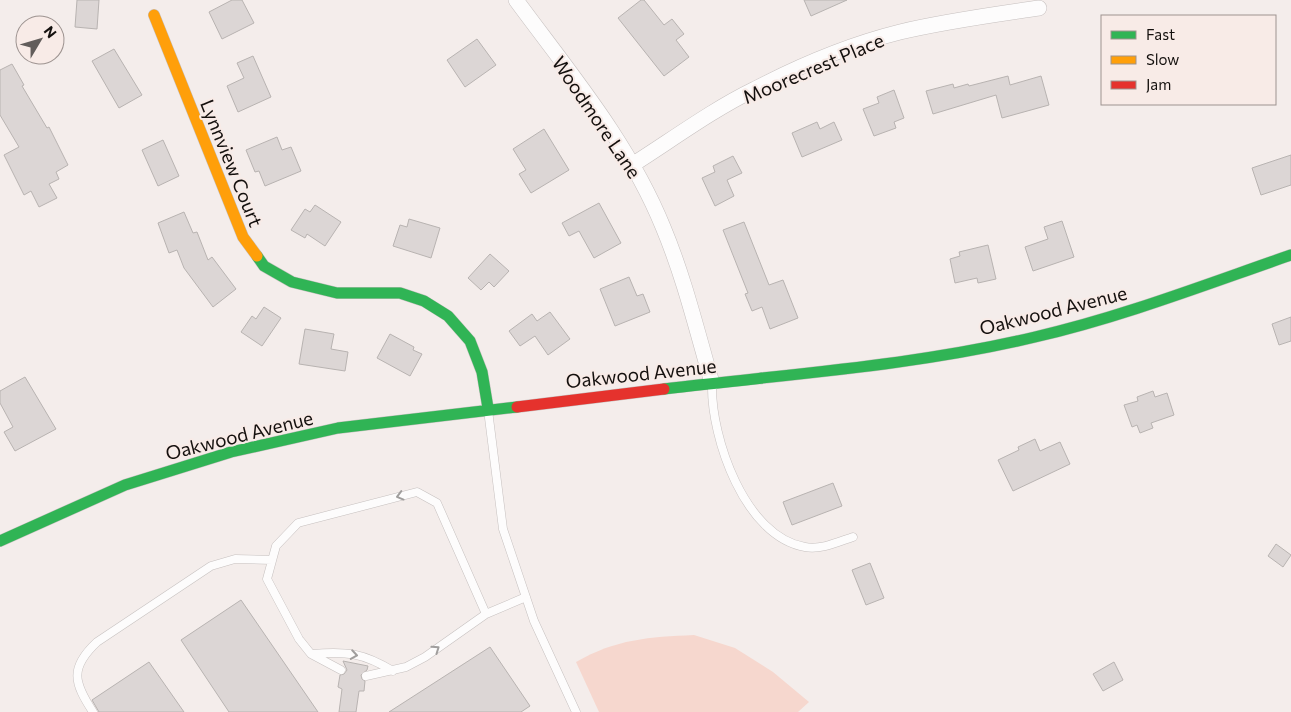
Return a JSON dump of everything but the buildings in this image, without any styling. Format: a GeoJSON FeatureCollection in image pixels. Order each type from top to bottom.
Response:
{"type":"FeatureCollection","features":[{"type":"Feature","properties":{"kind":"street","name":"Woodmore Lane"},"geometry":{"type":"LineString","coordinates":[[516,0],[589,100],[632,165],[663,226],[683,284],[712,383]]}},
{"type":"Feature","properties":{"kind":"street","name":"Moorecrest Place"},"geometry":{"type":"LineString","coordinates":[[632,165],[717,110],[756,88],[848,48],[898,32],[963,19],[1039,8]]}},
{"type":"Feature","properties":{"kind":"street","name":"Lynnview Court"},"geometry":{"type":"LineString","coordinates":[[154,15],[243,237],[264,266],[292,282],[337,293],[400,293],[424,301],[448,316],[470,340],[482,372],[488,408]]}},
{"type":"Feature","properties":{"kind":"street","name":"Oakwood Avenue"},"geometry":{"type":"LineString","coordinates":[[0,541],[86,502],[167,470],[260,444],[338,428],[488,408],[928,357],[1051,333],[1291,255]]}},
{"type":"Feature","properties":{"kind":"lane"},"geometry":{"type":"LineString","coordinates":[[712,383],[712,403],[726,461],[755,514],[773,533],[790,543],[806,548],[818,548],[853,537]]}},
{"type":"Feature","properties":{"kind":"lane"},"geometry":{"type":"LineString","coordinates":[[488,408],[503,530],[534,620],[576,712]]}},
{"type":"Feature","properties":{"kind":"lane"},"geometry":{"type":"LineString","coordinates":[[341,670],[311,654],[299,639],[267,579],[276,546],[298,523],[417,492],[437,503],[486,614]]}},
{"type":"Feature","properties":{"kind":"lane"},"geometry":{"type":"LineString","coordinates":[[93,712],[79,690],[76,679],[84,654],[97,642],[211,566],[235,559],[272,560]]}},
{"type":"Feature","properties":{"kind":"lane"},"geometry":{"type":"LineString","coordinates":[[366,676],[393,671],[425,657],[486,614],[526,597]]}},
{"type":"Feature","properties":{"kind":"lane"},"geometry":{"type":"LineString","coordinates":[[311,654],[336,652],[370,657],[393,671]]}},
{"type":"Feature","properties":{"kind":"shaded area"},"geometry":{"type":"Polygon","coordinates":[[[694,635],[735,648],[773,672],[809,702],[798,712],[599,712],[576,662],[605,648],[619,644],[647,638],[694,635]]]}},
{"type":"Feature","properties":{"kind":"traffic: fast"},"geometry":{"type":"LineString","coordinates":[[664,389],[897,362],[989,347],[1100,320],[1291,255]]}},
{"type":"Feature","properties":{"kind":"traffic: fast"},"geometry":{"type":"LineString","coordinates":[[257,256],[264,266],[292,282],[337,293],[400,293],[424,301],[448,316],[470,341],[482,372],[488,408]]}},
{"type":"Feature","properties":{"kind":"traffic: fast"},"geometry":{"type":"LineString","coordinates":[[0,541],[125,485],[231,452],[338,428],[517,407]]}},
{"type":"Feature","properties":{"kind":"traffic: slow"},"geometry":{"type":"LineString","coordinates":[[154,15],[243,237],[257,256]]}},
{"type":"Feature","properties":{"kind":"traffic: jam"},"geometry":{"type":"LineString","coordinates":[[517,407],[664,389]]}}]}
